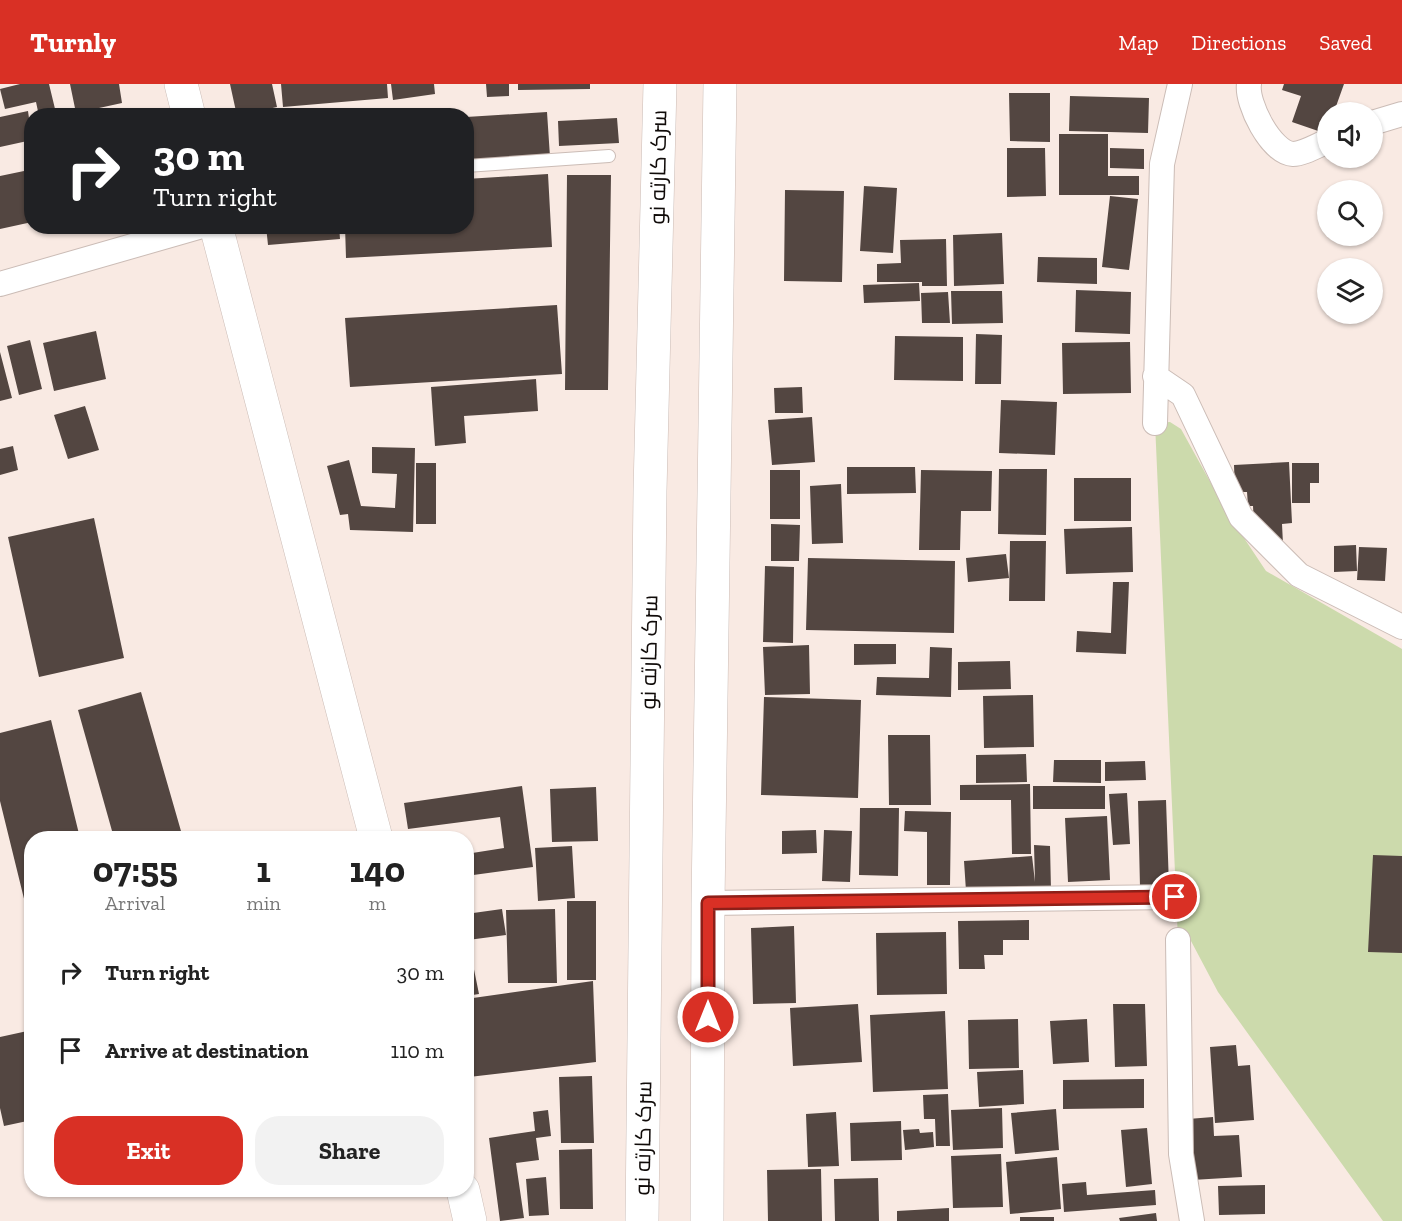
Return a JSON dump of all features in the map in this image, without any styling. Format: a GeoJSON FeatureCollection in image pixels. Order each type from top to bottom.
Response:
{"type":"FeatureCollection","features":[{"type":"Feature","properties":{"kind":"main road"},"geometry":{"type":"LineString","coordinates":[[181,84],[187,108]]}},
{"type":"Feature","properties":{"kind":"main road","name":"سرک کارته نو"},"geometry":{"type":"LineString","coordinates":[[642,1221],[650,491],[660,84]]}},
{"type":"Feature","properties":{"kind":"main road"},"geometry":{"type":"LineString","coordinates":[[707,1221],[708,903],[720,84]]}},
{"type":"Feature","properties":{"kind":"main road"},"geometry":{"type":"LineString","coordinates":[[218,234],[374,831]]}},
{"type":"Feature","properties":{"kind":"main road"},"geometry":{"type":"LineString","coordinates":[[465,1197],[470,1221]]}},
{"type":"Feature","properties":{"kind":"street"},"geometry":{"type":"LineString","coordinates":[[1155,423],[1162,164],[1180,84]]}},
{"type":"Feature","properties":{"kind":"street"},"geometry":{"type":"LineString","coordinates":[[1249,84],[1249,99],[1273,145],[1294,154],[1317,145]]}},
{"type":"Feature","properties":{"kind":"street"},"geometry":{"type":"LineString","coordinates":[[1383,120],[1402,114]]}},
{"type":"Feature","properties":{"kind":"street"},"geometry":{"type":"LineString","coordinates":[[0,284],[174,234]]}},
{"type":"Feature","properties":{"kind":"street"},"geometry":{"type":"LineString","coordinates":[[1155,376],[1183,395],[1241,517],[1299,574],[1402,627]]}},
{"type":"Feature","properties":{"kind":"street"},"geometry":{"type":"LineString","coordinates":[[708,903],[1175,897]]}},
{"type":"Feature","properties":{"kind":"street"},"geometry":{"type":"LineString","coordinates":[[1178,940],[1181,1154],[1192,1221]]}},
{"type":"Feature","properties":{"kind":"lane"},"geometry":{"type":"LineString","coordinates":[[474,165],[609,156]]}},
{"type":"Feature","properties":{"kind":"green space"},"geometry":{"type":"Polygon","coordinates":[[[1170,422],[1181,429],[1228,514],[1266,571],[1402,649],[1402,1221],[1383,1221],[1218,992],[1191,941],[1178,940],[1155,423],[1170,422]]]}},
{"type":"Feature","properties":{"kind":"building"},"geometry":{"type":"Polygon","coordinates":[[[20,84],[49,84],[55,108],[37,108],[36,102],[5,109],[0,89],[20,84]]]}},
{"type":"Feature","properties":{"kind":"building"},"geometry":{"type":"Polygon","coordinates":[[[70,84],[119,84],[122,103],[99,108],[75,108],[70,84]]]}},
{"type":"Feature","properties":{"kind":"building"},"geometry":{"type":"Polygon","coordinates":[[[230,84],[272,84],[277,107],[235,108],[230,84]]]}},
{"type":"Feature","properties":{"kind":"building"},"geometry":{"type":"Polygon","coordinates":[[[281,84],[387,84],[388,98],[283,107],[281,84]]]}},
{"type":"Feature","properties":{"kind":"building"},"geometry":{"type":"Polygon","coordinates":[[[391,84],[434,84],[435,94],[393,100],[391,84]]]}},
{"type":"Feature","properties":{"kind":"building"},"geometry":{"type":"Polygon","coordinates":[[[486,84],[509,84],[509,96],[487,97],[486,84]]]}},
{"type":"Feature","properties":{"kind":"building"},"geometry":{"type":"Polygon","coordinates":[[[518,84],[590,84],[590,89],[518,90],[518,84]]]}},
{"type":"Feature","properties":{"kind":"building"},"geometry":{"type":"Polygon","coordinates":[[[1284,84],[1344,84],[1338,102],[1317,102],[1317,131],[1292,122],[1301,96],[1282,90],[1284,84]]]}},
{"type":"Feature","properties":{"kind":"building"},"geometry":{"type":"Polygon","coordinates":[[[1009,93],[1050,93],[1050,142],[1010,141],[1009,93]]]}},
{"type":"Feature","properties":{"kind":"building"},"geometry":{"type":"Polygon","coordinates":[[[1070,96],[1149,98],[1148,133],[1069,131],[1070,96]]]}},
{"type":"Feature","properties":{"kind":"building"},"geometry":{"type":"Polygon","coordinates":[[[24,112],[24,142],[0,147],[0,117],[24,112]]]}},
{"type":"Feature","properties":{"kind":"building"},"geometry":{"type":"Polygon","coordinates":[[[547,112],[550,157],[474,162],[474,117],[547,112]]]}},
{"type":"Feature","properties":{"kind":"building"},"geometry":{"type":"Polygon","coordinates":[[[617,118],[619,143],[559,146],[558,121],[617,118]]]}},
{"type":"Feature","properties":{"kind":"building"},"geometry":{"type":"Polygon","coordinates":[[[1059,134],[1108,134],[1108,176],[1139,176],[1139,195],[1059,195],[1059,134]]]}},
{"type":"Feature","properties":{"kind":"building"},"geometry":{"type":"Polygon","coordinates":[[[1007,148],[1045,148],[1046,196],[1007,197],[1007,148]]]}},
{"type":"Feature","properties":{"kind":"building"},"geometry":{"type":"Polygon","coordinates":[[[1110,148],[1144,149],[1144,169],[1110,168],[1110,148]]]}},
{"type":"Feature","properties":{"kind":"building"},"geometry":{"type":"Polygon","coordinates":[[[24,171],[24,224],[0,229],[0,176],[24,171]]]}},
{"type":"Feature","properties":{"kind":"building"},"geometry":{"type":"Polygon","coordinates":[[[548,174],[552,247],[346,258],[345,234],[474,234],[474,179],[548,174]]]}},
{"type":"Feature","properties":{"kind":"building"},"geometry":{"type":"Polygon","coordinates":[[[567,175],[611,175],[608,390],[565,390],[567,175]]]}},
{"type":"Feature","properties":{"kind":"building"},"geometry":{"type":"Polygon","coordinates":[[[864,186],[897,188],[893,253],[860,251],[864,186]]]}},
{"type":"Feature","properties":{"kind":"building"},"geometry":{"type":"Polygon","coordinates":[[[785,190],[844,191],[842,282],[784,281],[785,190]]]}},
{"type":"Feature","properties":{"kind":"building"},"geometry":{"type":"Polygon","coordinates":[[[1110,196],[1138,199],[1129,270],[1102,267],[1110,196]]]}},
{"type":"Feature","properties":{"kind":"building"},"geometry":{"type":"Polygon","coordinates":[[[1002,233],[1004,284],[954,286],[953,235],[1002,233]]]}},
{"type":"Feature","properties":{"kind":"building"},"geometry":{"type":"Polygon","coordinates":[[[267,234],[340,234],[340,239],[268,245],[267,234]]]}},
{"type":"Feature","properties":{"kind":"building"},"geometry":{"type":"Polygon","coordinates":[[[946,239],[947,286],[922,286],[922,282],[877,282],[877,264],[901,263],[900,240],[946,239]]]}},
{"type":"Feature","properties":{"kind":"building"},"geometry":{"type":"Polygon","coordinates":[[[1038,257],[1097,258],[1097,284],[1037,282],[1038,257]]]}},
{"type":"Feature","properties":{"kind":"building"},"geometry":{"type":"Polygon","coordinates":[[[919,283],[920,301],[864,303],[863,285],[919,283]]]}},
{"type":"Feature","properties":{"kind":"building"},"geometry":{"type":"Polygon","coordinates":[[[1076,290],[1131,292],[1130,334],[1075,332],[1076,290]]]}},
{"type":"Feature","properties":{"kind":"building"},"geometry":{"type":"Polygon","coordinates":[[[951,291],[1002,291],[1003,323],[952,324],[951,291]]]}},
{"type":"Feature","properties":{"kind":"building"},"geometry":{"type":"Polygon","coordinates":[[[948,292],[950,323],[922,323],[921,293],[948,292]]]}},
{"type":"Feature","properties":{"kind":"building"},"geometry":{"type":"Polygon","coordinates":[[[557,305],[562,374],[350,387],[345,318],[557,305]]]}},
{"type":"Feature","properties":{"kind":"building"},"geometry":{"type":"Polygon","coordinates":[[[96,331],[106,379],[54,391],[43,343],[96,331]]]}},
{"type":"Feature","properties":{"kind":"building"},"geometry":{"type":"Polygon","coordinates":[[[976,334],[1002,335],[1001,384],[975,384],[976,334]]]}},
{"type":"Feature","properties":{"kind":"building"},"geometry":{"type":"Polygon","coordinates":[[[895,336],[963,337],[963,381],[894,380],[895,336]]]}},
{"type":"Feature","properties":{"kind":"building"},"geometry":{"type":"Polygon","coordinates":[[[30,340],[42,389],[19,395],[7,346],[30,340]]]}},
{"type":"Feature","properties":{"kind":"building"},"geometry":{"type":"Polygon","coordinates":[[[1130,342],[1131,393],[1063,394],[1062,343],[1130,342]]]}},
{"type":"Feature","properties":{"kind":"building"},"geometry":{"type":"Polygon","coordinates":[[[0,352],[12,398],[0,401],[0,352]]]}},
{"type":"Feature","properties":{"kind":"building"},"geometry":{"type":"Polygon","coordinates":[[[536,379],[538,411],[464,416],[466,443],[435,446],[431,387],[536,379]]]}},
{"type":"Feature","properties":{"kind":"building"},"geometry":{"type":"Polygon","coordinates":[[[802,387],[803,413],[775,413],[774,388],[802,387]]]}},
{"type":"Feature","properties":{"kind":"building"},"geometry":{"type":"Polygon","coordinates":[[[1001,400],[1057,402],[1055,455],[999,453],[1001,400]]]}},
{"type":"Feature","properties":{"kind":"building"},"geometry":{"type":"Polygon","coordinates":[[[85,406],[99,450],[68,459],[54,415],[85,406]]]}},
{"type":"Feature","properties":{"kind":"building"},"geometry":{"type":"Polygon","coordinates":[[[812,417],[815,462],[772,465],[768,420],[812,417]]]}},
{"type":"Feature","properties":{"kind":"building"},"geometry":{"type":"Polygon","coordinates":[[[13,446],[18,470],[0,475],[0,449],[13,446]]]}},
{"type":"Feature","properties":{"kind":"building"},"geometry":{"type":"Polygon","coordinates":[[[372,447],[415,448],[413,532],[350,530],[348,514],[340,515],[327,466],[349,460],[361,506],[395,508],[397,474],[372,473],[372,447]]]}},
{"type":"Feature","properties":{"kind":"building"},"geometry":{"type":"Polygon","coordinates":[[[1289,462],[1292,523],[1282,524],[1283,544],[1254,525],[1253,506],[1248,506],[1247,492],[1235,492],[1234,465],[1289,462]]]}},
{"type":"Feature","properties":{"kind":"building"},"geometry":{"type":"Polygon","coordinates":[[[416,463],[436,463],[436,524],[416,524],[416,463]]]}},
{"type":"Feature","properties":{"kind":"building"},"geometry":{"type":"Polygon","coordinates":[[[1292,463],[1319,463],[1319,483],[1310,483],[1310,503],[1292,503],[1292,463]]]}},
{"type":"Feature","properties":{"kind":"building"},"geometry":{"type":"Polygon","coordinates":[[[847,467],[915,467],[916,493],[847,494],[847,467]]]}},
{"type":"Feature","properties":{"kind":"building"},"geometry":{"type":"Polygon","coordinates":[[[999,469],[1047,469],[1046,535],[998,534],[999,469]]]}},
{"type":"Feature","properties":{"kind":"building"},"geometry":{"type":"Polygon","coordinates":[[[770,470],[800,470],[800,519],[770,519],[770,470]]]}},
{"type":"Feature","properties":{"kind":"building"},"geometry":{"type":"Polygon","coordinates":[[[921,470],[992,471],[991,511],[961,511],[960,550],[919,550],[921,470]]]}},
{"type":"Feature","properties":{"kind":"building"},"geometry":{"type":"Polygon","coordinates":[[[1074,478],[1131,478],[1131,521],[1074,521],[1074,478]]]}},
{"type":"Feature","properties":{"kind":"building"},"geometry":{"type":"Polygon","coordinates":[[[841,484],[843,543],[812,544],[810,486],[841,484]]]}},
{"type":"Feature","properties":{"kind":"building"},"geometry":{"type":"Polygon","coordinates":[[[94,518],[124,658],[39,677],[8,537],[94,518]]]}},
{"type":"Feature","properties":{"kind":"building"},"geometry":{"type":"Polygon","coordinates":[[[771,524],[800,525],[799,561],[771,561],[771,524]]]}},
{"type":"Feature","properties":{"kind":"building"},"geometry":{"type":"Polygon","coordinates":[[[1132,527],[1133,572],[1066,574],[1064,529],[1132,527]]]}},
{"type":"Feature","properties":{"kind":"building"},"geometry":{"type":"Polygon","coordinates":[[[1010,541],[1046,541],[1045,601],[1009,601],[1010,541]]]}},
{"type":"Feature","properties":{"kind":"building"},"geometry":{"type":"Polygon","coordinates":[[[1356,545],[1357,571],[1334,572],[1334,546],[1356,545]]]}},
{"type":"Feature","properties":{"kind":"building"},"geometry":{"type":"Polygon","coordinates":[[[1359,547],[1387,548],[1385,581],[1357,580],[1359,547]]]}},
{"type":"Feature","properties":{"kind":"building"},"geometry":{"type":"Polygon","coordinates":[[[1006,554],[1009,578],[968,582],[966,558],[1006,554]]]}},
{"type":"Feature","properties":{"kind":"building"},"geometry":{"type":"Polygon","coordinates":[[[808,558],[955,561],[954,633],[806,630],[808,558]]]}},
{"type":"Feature","properties":{"kind":"building"},"geometry":{"type":"Polygon","coordinates":[[[765,566],[794,567],[793,643],[763,642],[765,566]]]}},
{"type":"Feature","properties":{"kind":"building"},"geometry":{"type":"Polygon","coordinates":[[[1113,582],[1129,582],[1126,654],[1076,652],[1077,631],[1111,633],[1113,582]]]}},
{"type":"Feature","properties":{"kind":"building"},"geometry":{"type":"Polygon","coordinates":[[[854,644],[896,644],[896,664],[854,665],[854,644]]]}},
{"type":"Feature","properties":{"kind":"building"},"geometry":{"type":"Polygon","coordinates":[[[809,645],[810,694],[765,695],[763,647],[809,645]]]}},
{"type":"Feature","properties":{"kind":"building"},"geometry":{"type":"Polygon","coordinates":[[[930,647],[952,648],[951,697],[876,695],[877,677],[929,678],[930,647]]]}},
{"type":"Feature","properties":{"kind":"building"},"geometry":{"type":"Polygon","coordinates":[[[1010,661],[1011,689],[958,690],[958,662],[1010,661]]]}},
{"type":"Feature","properties":{"kind":"building"},"geometry":{"type":"Polygon","coordinates":[[[141,692],[181,831],[112,831],[78,710],[141,692]]]}},
{"type":"Feature","properties":{"kind":"building"},"geometry":{"type":"Polygon","coordinates":[[[1033,695],[1034,747],[984,748],[983,696],[1033,695]]]}},
{"type":"Feature","properties":{"kind":"building"},"geometry":{"type":"Polygon","coordinates":[[[764,697],[861,700],[858,798],[761,795],[764,697]]]}},
{"type":"Feature","properties":{"kind":"building"},"geometry":{"type":"Polygon","coordinates":[[[51,720],[78,831],[24,831],[24,899],[0,801],[0,733],[51,720]]]}},
{"type":"Feature","properties":{"kind":"building"},"geometry":{"type":"Polygon","coordinates":[[[888,735],[930,735],[931,805],[889,805],[888,735]]]}},
{"type":"Feature","properties":{"kind":"building"},"geometry":{"type":"Polygon","coordinates":[[[1026,754],[1027,782],[976,783],[976,755],[1026,754]]]}},
{"type":"Feature","properties":{"kind":"building"},"geometry":{"type":"Polygon","coordinates":[[[1054,760],[1101,760],[1101,783],[1053,782],[1054,760]]]}},
{"type":"Feature","properties":{"kind":"building"},"geometry":{"type":"Polygon","coordinates":[[[1145,761],[1146,780],[1105,781],[1105,762],[1145,761]]]}},
{"type":"Feature","properties":{"kind":"building"},"geometry":{"type":"Polygon","coordinates":[[[1030,784],[1031,854],[1012,854],[1011,800],[960,800],[960,785],[1030,784]]]}},
{"type":"Feature","properties":{"kind":"building"},"geometry":{"type":"Polygon","coordinates":[[[522,786],[533,867],[474,875],[474,853],[504,848],[500,817],[408,829],[404,803],[522,786]]]}},
{"type":"Feature","properties":{"kind":"building"},"geometry":{"type":"Polygon","coordinates":[[[1033,786],[1105,786],[1105,809],[1033,809],[1033,786]]]}},
{"type":"Feature","properties":{"kind":"building"},"geometry":{"type":"Polygon","coordinates":[[[596,787],[598,841],[552,842],[550,789],[596,787]]]}},
{"type":"Feature","properties":{"kind":"building"},"geometry":{"type":"Polygon","coordinates":[[[1127,793],[1130,844],[1113,845],[1109,794],[1127,793]]]}},
{"type":"Feature","properties":{"kind":"building"},"geometry":{"type":"Polygon","coordinates":[[[1166,800],[1169,886],[1140,887],[1138,801],[1166,800]]]}},
{"type":"Feature","properties":{"kind":"building"},"geometry":{"type":"Polygon","coordinates":[[[860,808],[899,808],[898,876],[859,875],[860,808]]]}},
{"type":"Feature","properties":{"kind":"building"},"geometry":{"type":"Polygon","coordinates":[[[905,811],[951,812],[950,885],[927,885],[927,832],[904,831],[905,811]]]}},
{"type":"Feature","properties":{"kind":"building"},"geometry":{"type":"Polygon","coordinates":[[[1107,816],[1110,880],[1068,882],[1065,818],[1107,816]]]}},
{"type":"Feature","properties":{"kind":"building"},"geometry":{"type":"Polygon","coordinates":[[[816,830],[817,853],[782,854],[782,831],[816,830]]]}},
{"type":"Feature","properties":{"kind":"building"},"geometry":{"type":"Polygon","coordinates":[[[824,830],[852,831],[850,882],[822,881],[824,830]]]}},
{"type":"Feature","properties":{"kind":"building"},"geometry":{"type":"Polygon","coordinates":[[[1034,845],[1050,846],[1051,890],[1035,890],[1035,886],[966,891],[964,861],[1032,856],[1035,882],[1034,845]]]}},
{"type":"Feature","properties":{"kind":"building"},"geometry":{"type":"Polygon","coordinates":[[[572,846],[575,898],[538,901],[535,848],[572,846]]]}},
{"type":"Feature","properties":{"kind":"building"},"geometry":{"type":"Polygon","coordinates":[[[1373,855],[1402,856],[1402,953],[1368,952],[1373,855]]]}},
{"type":"Feature","properties":{"kind":"building"},"geometry":{"type":"Polygon","coordinates":[[[567,901],[596,901],[596,980],[567,980],[567,901]]]}},
{"type":"Feature","properties":{"kind":"building"},"geometry":{"type":"Polygon","coordinates":[[[502,909],[506,935],[474,939],[474,913],[502,909]]]}},
{"type":"Feature","properties":{"kind":"building"},"geometry":{"type":"Polygon","coordinates":[[[555,909],[557,983],[508,983],[506,910],[555,909]]]}},
{"type":"Feature","properties":{"kind":"building"},"geometry":{"type":"Polygon","coordinates":[[[1029,920],[1029,940],[1003,940],[1003,955],[984,955],[985,969],[959,969],[958,921],[1029,920]]]}},
{"type":"Feature","properties":{"kind":"building"},"geometry":{"type":"Polygon","coordinates":[[[794,926],[796,1003],[753,1004],[751,928],[794,926]]]}},
{"type":"Feature","properties":{"kind":"building"},"geometry":{"type":"Polygon","coordinates":[[[946,932],[947,994],[877,995],[876,933],[946,932]]]}},
{"type":"Feature","properties":{"kind":"building"},"geometry":{"type":"Polygon","coordinates":[[[474,969],[479,994],[474,995],[474,969]]]}},
{"type":"Feature","properties":{"kind":"building"},"geometry":{"type":"Polygon","coordinates":[[[593,981],[596,1062],[474,1076],[474,998],[593,981]]]}},
{"type":"Feature","properties":{"kind":"building"},"geometry":{"type":"Polygon","coordinates":[[[858,1004],[862,1062],[793,1066],[790,1008],[858,1004]]]}},
{"type":"Feature","properties":{"kind":"building"},"geometry":{"type":"Polygon","coordinates":[[[1113,1004],[1145,1004],[1147,1066],[1115,1067],[1113,1004]]]}},
{"type":"Feature","properties":{"kind":"building"},"geometry":{"type":"Polygon","coordinates":[[[945,1011],[948,1089],[873,1092],[870,1015],[945,1011]]]}},
{"type":"Feature","properties":{"kind":"building"},"geometry":{"type":"Polygon","coordinates":[[[1018,1019],[1019,1068],[969,1069],[968,1020],[1018,1019]]]}},
{"type":"Feature","properties":{"kind":"building"},"geometry":{"type":"Polygon","coordinates":[[[1087,1019],[1089,1062],[1053,1064],[1050,1021],[1087,1019]]]}},
{"type":"Feature","properties":{"kind":"building"},"geometry":{"type":"Polygon","coordinates":[[[24,1032],[24,1122],[4,1126],[0,1108],[0,1037],[24,1032]]]}},
{"type":"Feature","properties":{"kind":"building"},"geometry":{"type":"Polygon","coordinates":[[[1236,1045],[1238,1066],[1250,1065],[1254,1120],[1215,1123],[1210,1047],[1236,1045]]]}},
{"type":"Feature","properties":{"kind":"building"},"geometry":{"type":"Polygon","coordinates":[[[1023,1070],[1024,1104],[979,1107],[977,1072],[1023,1070]]]}},
{"type":"Feature","properties":{"kind":"building"},"geometry":{"type":"Polygon","coordinates":[[[592,1076],[594,1143],[561,1143],[559,1077],[592,1076]]]}},
{"type":"Feature","properties":{"kind":"building"},"geometry":{"type":"Polygon","coordinates":[[[1144,1079],[1144,1108],[1063,1109],[1063,1080],[1144,1079]]]}},
{"type":"Feature","properties":{"kind":"building"},"geometry":{"type":"Polygon","coordinates":[[[948,1094],[950,1146],[936,1146],[935,1119],[924,1119],[923,1095],[948,1094]]]}},
{"type":"Feature","properties":{"kind":"building"},"geometry":{"type":"Polygon","coordinates":[[[1002,1108],[1003,1148],[953,1150],[951,1110],[1002,1108]]]}},
{"type":"Feature","properties":{"kind":"building"},"geometry":{"type":"Polygon","coordinates":[[[1056,1109],[1059,1150],[1015,1154],[1011,1113],[1056,1109]]]}},
{"type":"Feature","properties":{"kind":"building"},"geometry":{"type":"Polygon","coordinates":[[[548,1110],[551,1136],[536,1138],[539,1160],[516,1163],[524,1218],[500,1221],[489,1138],[535,1131],[533,1112],[548,1110]]]}},
{"type":"Feature","properties":{"kind":"building"},"geometry":{"type":"Polygon","coordinates":[[[836,1112],[839,1166],[808,1167],[806,1114],[836,1112]]]}},
{"type":"Feature","properties":{"kind":"building"},"geometry":{"type":"Polygon","coordinates":[[[1213,1117],[1214,1136],[1239,1135],[1242,1177],[1192,1180],[1188,1119],[1213,1117]]]}},
{"type":"Feature","properties":{"kind":"building"},"geometry":{"type":"Polygon","coordinates":[[[901,1121],[902,1160],[851,1161],[850,1123],[901,1121]]]}},
{"type":"Feature","properties":{"kind":"building"},"geometry":{"type":"Polygon","coordinates":[[[1147,1128],[1152,1184],[1126,1187],[1121,1130],[1147,1128]]]}},
{"type":"Feature","properties":{"kind":"building"},"geometry":{"type":"Polygon","coordinates":[[[919,1129],[920,1133],[933,1132],[934,1147],[905,1150],[903,1130],[919,1129]]]}},
{"type":"Feature","properties":{"kind":"building"},"geometry":{"type":"Polygon","coordinates":[[[592,1149],[593,1209],[560,1209],[559,1150],[592,1149]]]}},
{"type":"Feature","properties":{"kind":"building"},"geometry":{"type":"Polygon","coordinates":[[[1001,1154],[1003,1207],[953,1208],[951,1156],[1001,1154]]]}},
{"type":"Feature","properties":{"kind":"building"},"geometry":{"type":"Polygon","coordinates":[[[1057,1157],[1061,1209],[1010,1214],[1006,1162],[1057,1157]]]}},
{"type":"Feature","properties":{"kind":"building"},"geometry":{"type":"Polygon","coordinates":[[[821,1169],[822,1221],[768,1221],[767,1170],[821,1169]]]}},
{"type":"Feature","properties":{"kind":"building"},"geometry":{"type":"Polygon","coordinates":[[[546,1177],[549,1215],[529,1216],[526,1179],[546,1177]]]}},
{"type":"Feature","properties":{"kind":"building"},"geometry":{"type":"Polygon","coordinates":[[[878,1178],[879,1221],[835,1221],[834,1179],[878,1178]]]}},
{"type":"Feature","properties":{"kind":"building"},"geometry":{"type":"Polygon","coordinates":[[[1086,1182],[1087,1195],[1155,1190],[1156,1205],[1064,1212],[1062,1184],[1086,1182]]]}},
{"type":"Feature","properties":{"kind":"building"},"geometry":{"type":"Polygon","coordinates":[[[1265,1185],[1265,1214],[1219,1215],[1218,1186],[1265,1185]]]}},
{"type":"Feature","properties":{"kind":"building"},"geometry":{"type":"Polygon","coordinates":[[[949,1208],[949,1221],[897,1221],[897,1211],[949,1208]]]}},
{"type":"Feature","properties":{"kind":"building"},"geometry":{"type":"Polygon","coordinates":[[[1156,1213],[1157,1221],[1120,1221],[1119,1218],[1156,1213]]]}},
{"type":"Feature","properties":{"kind":"building"},"geometry":{"type":"Polygon","coordinates":[[[1020,1217],[1054,1217],[1054,1221],[1020,1221],[1020,1217]]]}},
{"type":"Feature","properties":{"kind":"route"},"geometry":{"type":"LineString","coordinates":[[708,1017],[708,903],[1175,897]]}}]}
